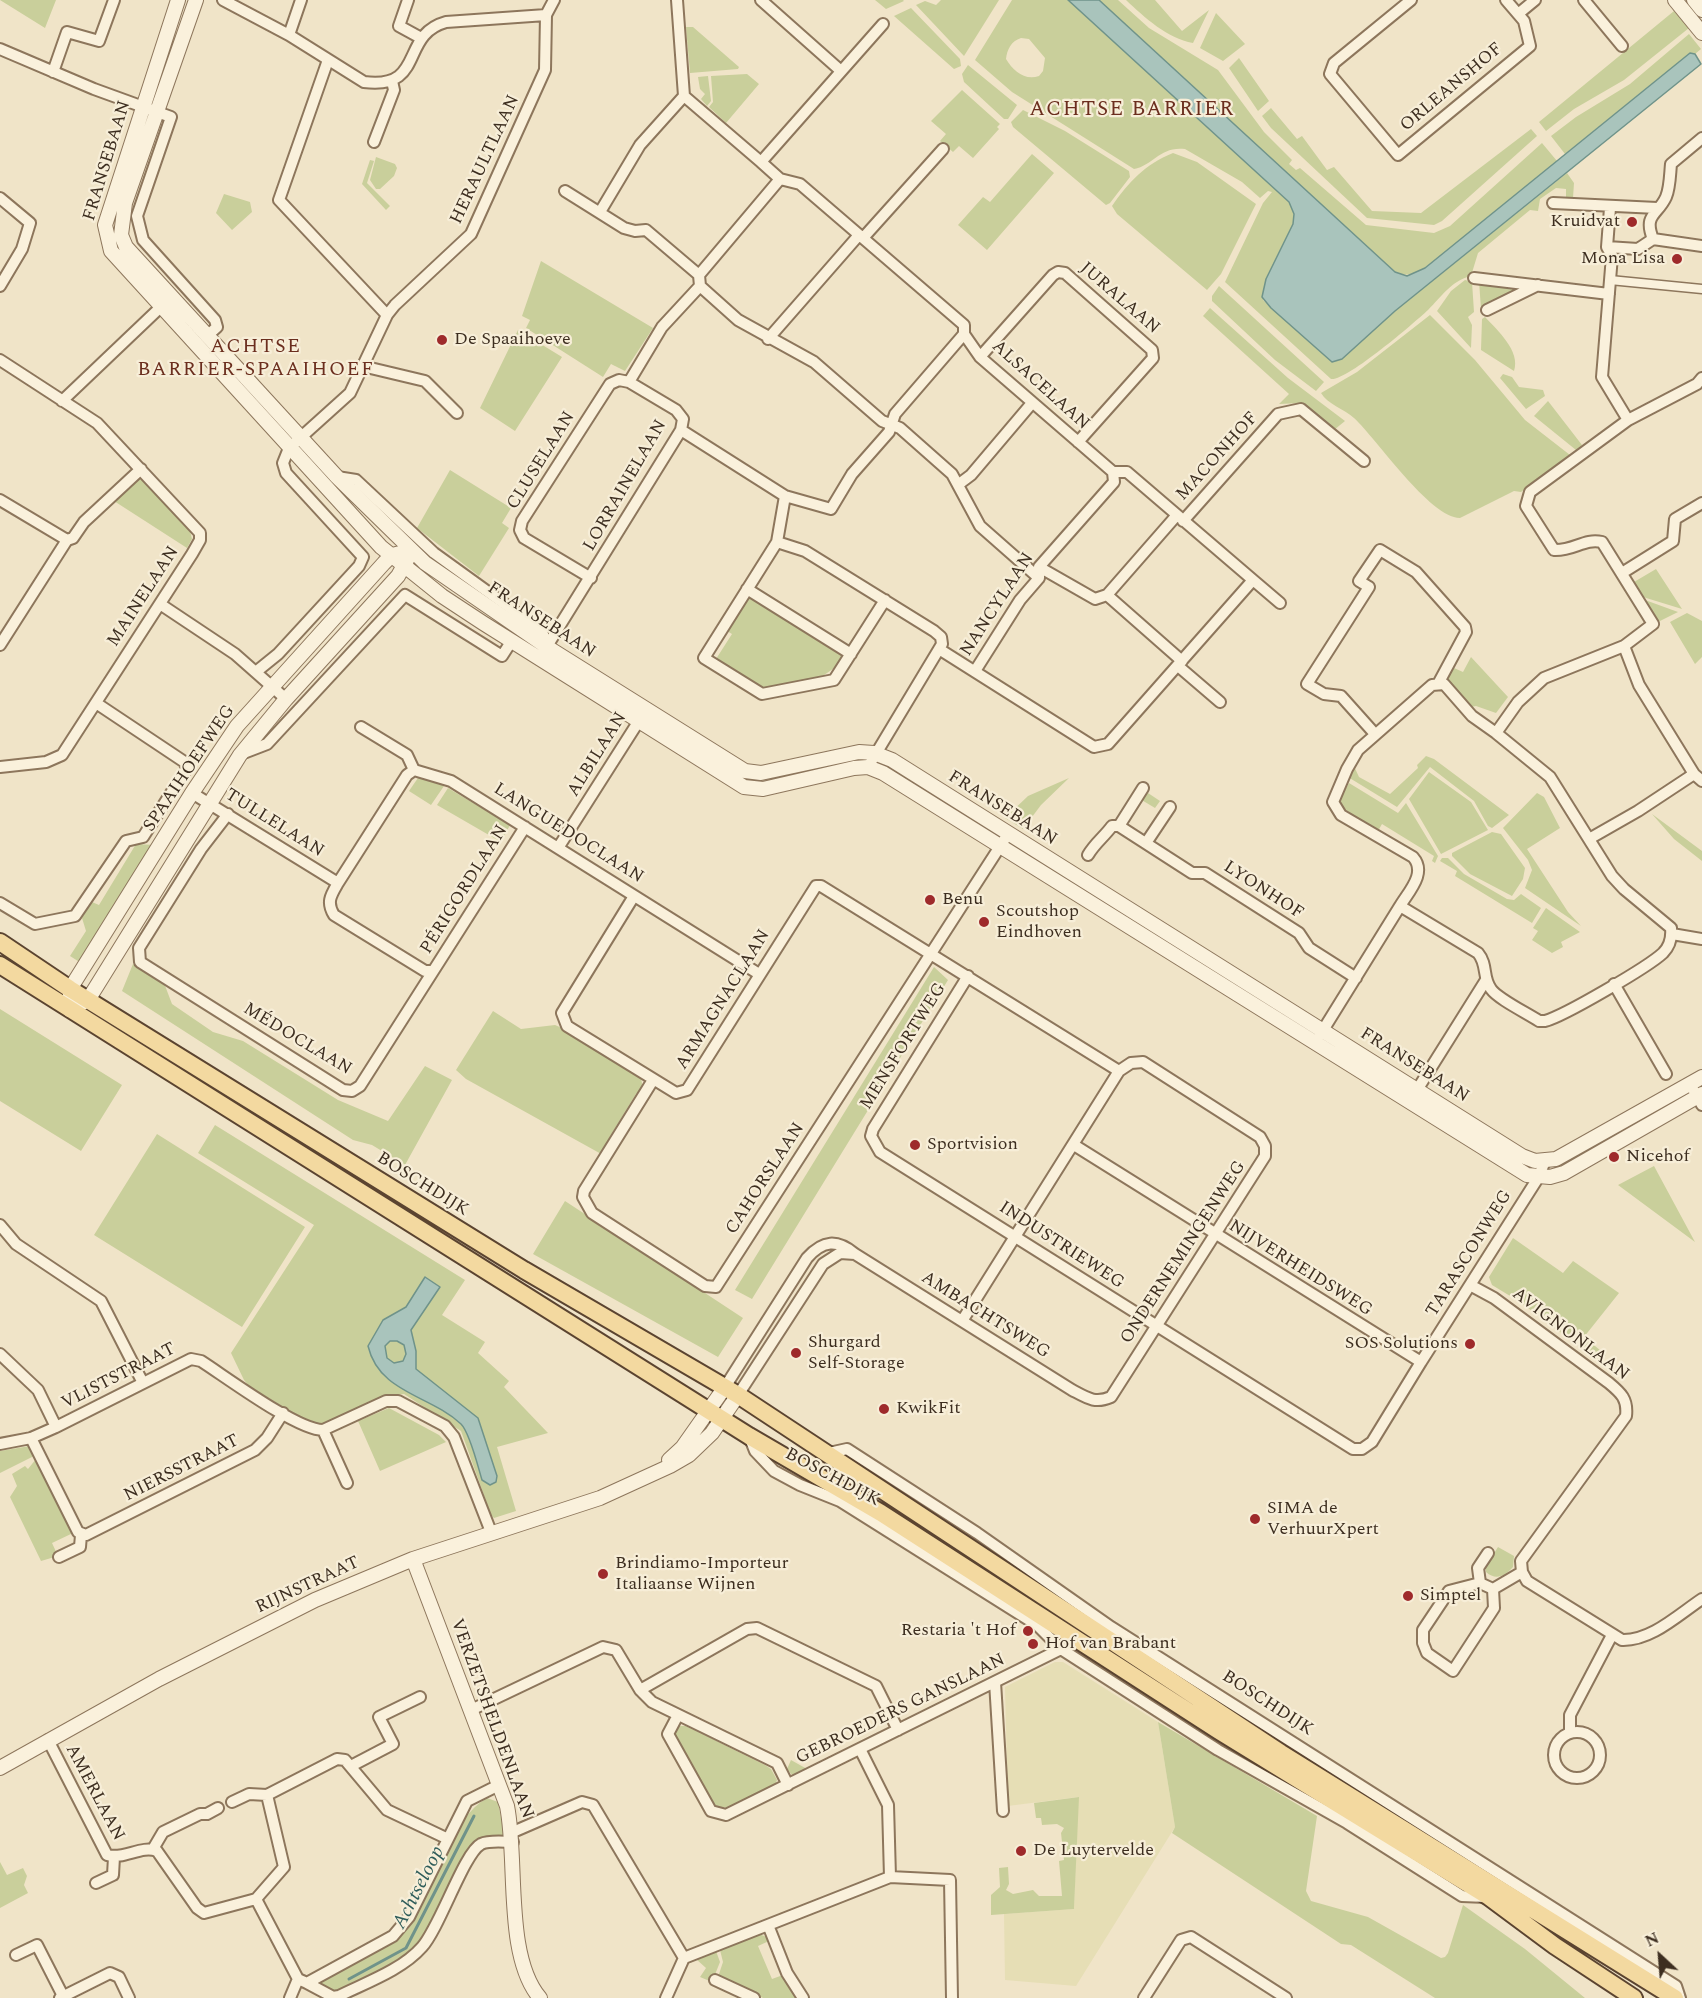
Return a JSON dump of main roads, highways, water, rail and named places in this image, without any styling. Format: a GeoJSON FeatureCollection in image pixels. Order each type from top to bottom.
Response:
{"type":"FeatureCollection","features":[{"type":"Feature","properties":{"kind":"main road","name":"BOSCHDIJK"},"geometry":{"type":"LineString","coordinates":[[0,942],[70,989],[524,1270],[732,1391],[1281,1753],[1675,1998]]}},
{"type":"Feature","properties":{"kind":"main road","name":"BOSCHDIJK"},"geometry":{"type":"LineString","coordinates":[[0,965],[749,1436],[881,1513],[1218,1731],[1489,1898],[1555,1946],[1634,1998]]}},
{"type":"Feature","properties":{"kind":"water"},"geometry":{"type":"Polygon","coordinates":[[[1068,0],[1099,0],[1395,272],[1407,276],[1425,268],[1690,53],[1695,54],[1701,64],[1395,311],[1342,359],[1332,362],[1271,308],[1262,297],[1266,279],[1293,224],[1294,214],[1289,202],[1068,0]]]}},
{"type":"Feature","properties":{"kind":"water"},"geometry":{"type":"Polygon","coordinates":[[[425,1277],[440,1287],[411,1330],[416,1351],[416,1369],[478,1418],[497,1476],[496,1482],[490,1485],[482,1480],[471,1442],[461,1424],[449,1414],[394,1384],[374,1362],[368,1346],[383,1320],[406,1307],[425,1277]],[[390,1341],[385,1346],[387,1358],[394,1363],[403,1361],[406,1354],[404,1345],[397,1341],[390,1341]]]}},
{"type":"Feature","properties":{"kind":"waterway","name":"Achtseloop"},"geometry":{"type":"LineString","coordinates":[[349,1979],[406,1948],[474,1816]]}},
{"type":"Feature","properties":{"kind":"place","name":"Kruidvat"},"geometry":{"type":"Point","coordinates":[1632,222]}},
{"type":"Feature","properties":{"kind":"place","name":"Mona Lisa"},"geometry":{"type":"Point","coordinates":[1677,259]}},
{"type":"Feature","properties":{"kind":"place","name":"De Spaaihoeve"},"geometry":{"type":"Point","coordinates":[442,340]}},
{"type":"Feature","properties":{"kind":"place","name":"Benu"},"geometry":{"type":"Point","coordinates":[930,900]}},
{"type":"Feature","properties":{"kind":"place","name":"Scoutshop Eindhoven"},"geometry":{"type":"Point","coordinates":[984,922]}},
{"type":"Feature","properties":{"kind":"place","name":"Sportvision"},"geometry":{"type":"Point","coordinates":[915,1145]}},
{"type":"Feature","properties":{"kind":"place","name":"Nicehof"},"geometry":{"type":"Point","coordinates":[1614,1157]}},
{"type":"Feature","properties":{"kind":"place","name":"SOS Solutions"},"geometry":{"type":"Point","coordinates":[1470,1344]}},
{"type":"Feature","properties":{"kind":"place","name":"Shurgard Self-Storage"},"geometry":{"type":"Point","coordinates":[796,1353]}},
{"type":"Feature","properties":{"kind":"place","name":"KwikFit"},"geometry":{"type":"Point","coordinates":[884,1409]}},
{"type":"Feature","properties":{"kind":"place","name":"SIMA de VerhuurXpert"},"geometry":{"type":"Point","coordinates":[1255,1519]}},
{"type":"Feature","properties":{"kind":"place","name":"Brindiamo-Importeur Italiaanse Wijnen"},"geometry":{"type":"Point","coordinates":[603,1574]}},
{"type":"Feature","properties":{"kind":"place","name":"Simptel"},"geometry":{"type":"Point","coordinates":[1408,1596]}},
{"type":"Feature","properties":{"kind":"place","name":"Restaria 't Hof"},"geometry":{"type":"Point","coordinates":[1028,1631]}},
{"type":"Feature","properties":{"kind":"place","name":"Hof van Brabant"},"geometry":{"type":"Point","coordinates":[1033,1644]}},
{"type":"Feature","properties":{"kind":"place","name":"De Luytervelde"},"geometry":{"type":"Point","coordinates":[1021,1851]}},
{"type":"Feature","properties":{"kind":"district","name":"ACHTSE BARRIER"},"geometry":{"type":"Point","coordinates":[1132,111]}},
{"type":"Feature","properties":{"kind":"district","name":"ACHTSE BARRIER-SPAAIHOEF"},"geometry":{"type":"Point","coordinates":[256,360]}}]}
